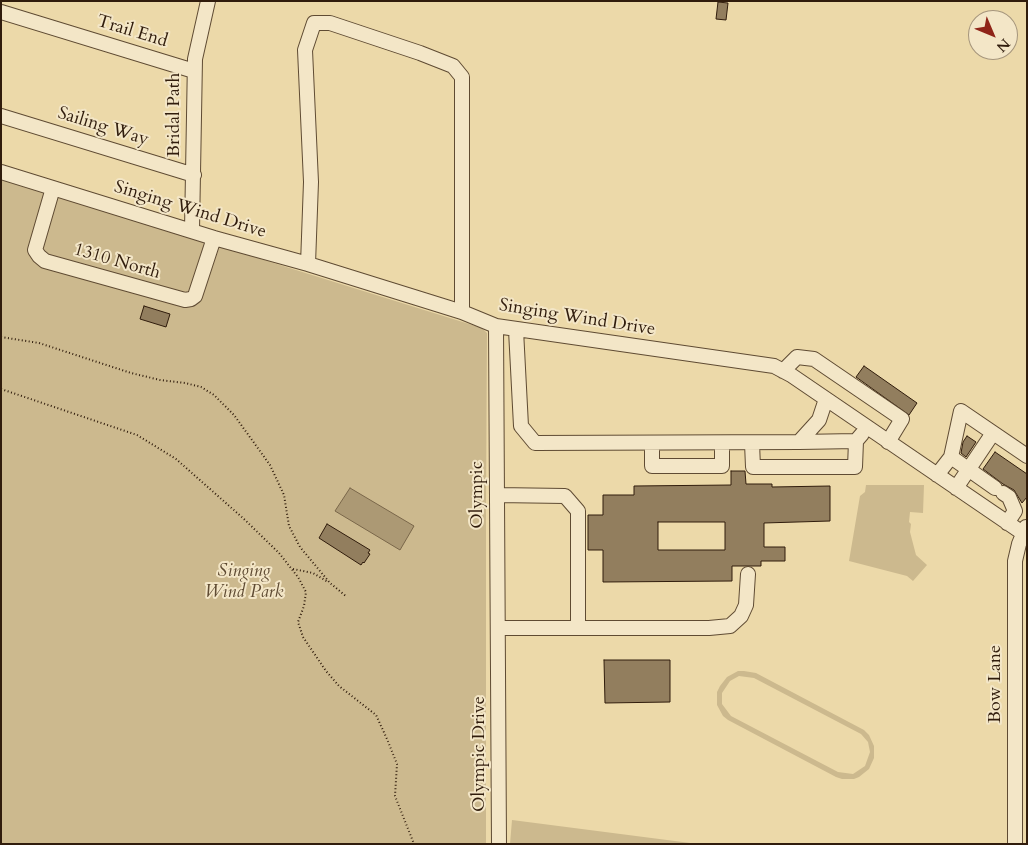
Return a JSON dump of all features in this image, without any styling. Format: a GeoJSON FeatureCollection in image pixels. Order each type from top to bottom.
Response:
{"type":"FeatureCollection","features":[{"type":"Feature","properties":{"kind":"street","name":"Bridal Path"},"geometry":{"type":"LineString","coordinates":[[192,230],[194,59],[208,1]]}},
{"type":"Feature","properties":{"kind":"street","name":"Trail End"},"geometry":{"type":"LineString","coordinates":[[1,12],[194,71]]}},
{"type":"Feature","properties":{"kind":"street"},"geometry":{"type":"LineString","coordinates":[[308,264],[312,182],[305,50],[314,23],[330,23],[420,53],[452,66],[462,78],[462,312]]}},
{"type":"Feature","properties":{"kind":"street","name":"Sailing Way"},"geometry":{"type":"LineString","coordinates":[[1,116],[194,175]]}},
{"type":"Feature","properties":{"kind":"street","name":"Singing Wind Drive"},"geometry":{"type":"LineString","coordinates":[[1,172],[214,238],[308,264],[462,312],[496,326],[774,366],[791,374],[1007,523],[1026,532]]}},
{"type":"Feature","properties":{"kind":"street","name":"1310 North"},"geometry":{"type":"LineString","coordinates":[[53,188],[36,250],[38,256],[45,260],[185,300],[195,296],[214,238]]}},
{"type":"Feature","properties":{"kind":"street","name":"Olympic"},"geometry":{"type":"LineString","coordinates":[[496,326],[498,665]]}},
{"type":"Feature","properties":{"kind":"street"},"geometry":{"type":"LineString","coordinates":[[516,330],[521,426],[535,443],[856,442]]}},
{"type":"Feature","properties":{"kind":"street"},"geometry":{"type":"LineString","coordinates":[[784,371],[797,358],[814,359],[902,419],[888,442]]}},
{"type":"Feature","properties":{"kind":"street"},"geometry":{"type":"LineString","coordinates":[[799,442],[819,420],[826,399]]}},
{"type":"Feature","properties":{"kind":"street"},"geometry":{"type":"LineString","coordinates":[[937,475],[951,457],[961,411],[1027,456]]}},
{"type":"Feature","properties":{"kind":"street"},"geometry":{"type":"LineString","coordinates":[[752,442],[753,467],[855,467],[856,442],[868,428]]}},
{"type":"Feature","properties":{"kind":"street"},"geometry":{"type":"LineString","coordinates":[[956,488],[993,433]]}},
{"type":"Feature","properties":{"kind":"street"},"geometry":{"type":"LineString","coordinates":[[652,443],[652,466],[722,466],[722,443]]}},
{"type":"Feature","properties":{"kind":"street"},"geometry":{"type":"LineString","coordinates":[[951,457],[1009,497],[1015,511],[1007,523]]}},
{"type":"Feature","properties":{"kind":"street"},"geometry":{"type":"LineString","coordinates":[[497,495],[565,496],[578,512],[578,628]]}},
{"type":"Feature","properties":{"kind":"street","name":"Bow Lane"},"geometry":{"type":"LineString","coordinates":[[1015,844],[1015,560],[1019,544],[1026,532]]}},
{"type":"Feature","properties":{"kind":"street"},"geometry":{"type":"LineString","coordinates":[[498,628],[708,628],[730,626],[741,616],[746,605],[748,574]]}},
{"type":"Feature","properties":{"kind":"street","name":"Olympic Drive"},"geometry":{"type":"LineString","coordinates":[[498,665],[499,844]]}},
{"type":"Feature","properties":{"kind":"path"},"geometry":{"type":"LineString","coordinates":[[1,337],[39,343],[131,373],[160,380],[185,383],[214,395],[234,415],[270,465],[284,495],[289,526],[294,538],[330,583]]}},
{"type":"Feature","properties":{"kind":"path"},"geometry":{"type":"LineString","coordinates":[[1,389],[136,435],[176,458],[244,519],[278,553],[306,592],[304,606],[298,622],[302,637],[339,686],[376,715],[397,764],[395,796],[414,844]]}},
{"type":"Feature","properties":{"kind":"path"},"geometry":{"type":"LineString","coordinates":[[291,569],[313,573],[330,583],[347,597]]}},
{"type":"Feature","properties":{"kind":"green space","name":"Singing Wind Park"},"geometry":{"type":"Polygon","coordinates":[[[1,178],[482,328],[487,333],[486,844],[1,844],[1,178]]]}},
{"type":"Feature","properties":{"kind":"green space"},"geometry":{"type":"Polygon","coordinates":[[[866,485],[924,485],[923,513],[910,512],[909,522],[911,524],[910,532],[916,555],[927,565],[913,581],[907,576],[849,561],[860,496],[865,492],[866,485]]]}},
{"type":"Feature","properties":{"kind":"green space"},"geometry":{"type":"Polygon","coordinates":[[[738,671],[756,673],[864,730],[869,735],[874,746],[874,758],[869,769],[854,779],[836,777],[728,720],[723,716],[717,705],[717,692],[727,677],[738,671]],[[739,676],[730,681],[722,693],[722,704],[731,716],[838,772],[853,774],[865,766],[870,752],[868,742],[861,734],[754,678],[739,676]]]}},
{"type":"Feature","properties":{"kind":"green space"},"geometry":{"type":"Polygon","coordinates":[[[512,820],[698,844],[510,844],[512,820]]]}},
{"type":"Feature","properties":{"kind":"shaded area"},"geometry":{"type":"Polygon","coordinates":[[[350,488],[414,526],[400,550],[335,511],[350,488]]]}},
{"type":"Feature","properties":{"kind":"building"},"geometry":{"type":"Polygon","coordinates":[[[718,2],[728,3],[726,20],[716,19],[718,2]]]}},
{"type":"Feature","properties":{"kind":"building"},"geometry":{"type":"Polygon","coordinates":[[[144,306],[170,314],[166,327],[140,319],[144,306]]]}},
{"type":"Feature","properties":{"kind":"building"},"geometry":{"type":"Polygon","coordinates":[[[864,366],[917,403],[909,415],[856,377],[864,366]]]}},
{"type":"Feature","properties":{"kind":"building"},"geometry":{"type":"Polygon","coordinates":[[[967,436],[976,442],[966,457],[961,453],[963,442],[967,436]]]}},
{"type":"Feature","properties":{"kind":"building"},"geometry":{"type":"Polygon","coordinates":[[[995,452],[1027,474],[1027,497],[1022,503],[1014,490],[983,469],[995,452]]]}},
{"type":"Feature","properties":{"kind":"building"},"geometry":{"type":"Polygon","coordinates":[[[731,471],[745,471],[746,484],[772,484],[772,487],[830,486],[830,521],[764,523],[764,547],[785,547],[785,561],[761,561],[761,566],[732,566],[732,581],[603,582],[603,550],[588,550],[588,515],[603,515],[603,495],[634,495],[634,486],[731,485],[731,471]],[[658,522],[658,550],[725,550],[725,522],[658,522]]]}},
{"type":"Feature","properties":{"kind":"building"},"geometry":{"type":"Polygon","coordinates":[[[327,524],[370,550],[368,553],[370,554],[364,563],[361,565],[319,538],[327,524]]]}},
{"type":"Feature","properties":{"kind":"building"},"geometry":{"type":"Polygon","coordinates":[[[604,660],[670,660],[670,702],[605,703],[604,660]]]}}]}
